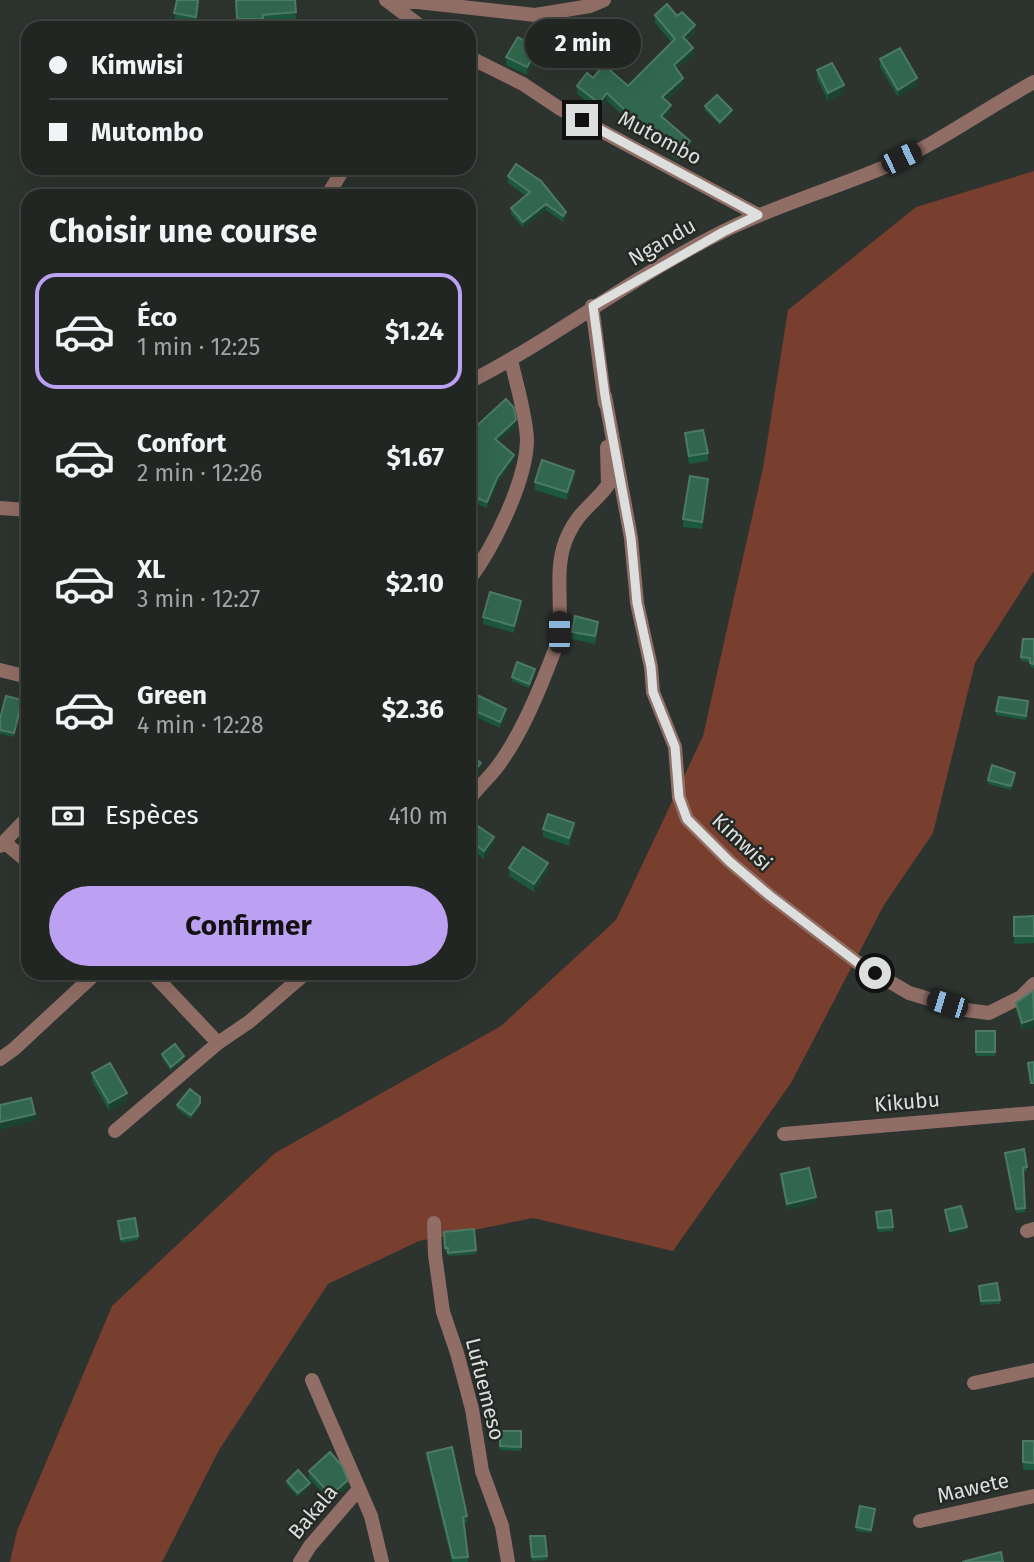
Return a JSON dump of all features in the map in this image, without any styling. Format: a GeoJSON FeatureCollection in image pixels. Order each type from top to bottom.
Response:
{"type":"FeatureCollection","features":[{"type":"Feature","properties":{"kind":"street"},"geometry":{"type":"LineString","coordinates":[[386,0],[414,21]]}},
{"type":"Feature","properties":{"kind":"street"},"geometry":{"type":"LineString","coordinates":[[400,0],[535,15],[590,6],[604,0]]}},
{"type":"Feature","properties":{"kind":"street","name":"Mutombo"},"geometry":{"type":"LineString","coordinates":[[476,60],[758,215]]}},
{"type":"Feature","properties":{"kind":"street","name":"Ngandu"},"geometry":{"type":"LineString","coordinates":[[476,378],[511,360],[593,306],[723,232],[758,215],[887,165],[1034,82]]}},
{"type":"Feature","properties":{"kind":"street"},"geometry":{"type":"LineString","coordinates":[[476,792],[497,766],[522,726],[555,650],[559,632],[559,568],[566,537],[579,514],[608,485],[605,396],[593,306]]}},
{"type":"Feature","properties":{"kind":"street"},"geometry":{"type":"LineString","coordinates":[[476,570],[487,555],[503,519],[526,455],[527,438],[511,360]]}},
{"type":"Feature","properties":{"kind":"street","name":"Kimwisi"},"geometry":{"type":"LineString","coordinates":[[605,396],[631,538],[637,603],[651,667],[653,692],[675,747],[679,797],[687,819],[729,861],[769,895],[858,963],[909,993],[966,1010],[989,1013],[1021,996],[1034,984]]}},
{"type":"Feature","properties":{"kind":"street"},"geometry":{"type":"LineString","coordinates":[[0,508],[21,510]]}},
{"type":"Feature","properties":{"kind":"street"},"geometry":{"type":"LineString","coordinates":[[0,670],[21,675]]}},
{"type":"Feature","properties":{"kind":"street"},"geometry":{"type":"LineString","coordinates":[[21,824],[2,844],[21,857]]}},
{"type":"Feature","properties":{"kind":"street"},"geometry":{"type":"LineString","coordinates":[[0,1059],[88,980]]}},
{"type":"Feature","properties":{"kind":"street"},"geometry":{"type":"LineString","coordinates":[[159,980],[218,1043]]}},
{"type":"Feature","properties":{"kind":"street"},"geometry":{"type":"LineString","coordinates":[[115,1131],[218,1043],[249,1022],[298,980]]}},
{"type":"Feature","properties":{"kind":"street","name":"Kikubu"},"geometry":{"type":"LineString","coordinates":[[784,1134],[1034,1112]]}},
{"type":"Feature","properties":{"kind":"street","name":"Lufuemeso"},"geometry":{"type":"LineString","coordinates":[[434,1223],[435,1255],[443,1312],[472,1409],[482,1471],[502,1526],[508,1562]]}},
{"type":"Feature","properties":{"kind":"street"},"geometry":{"type":"LineString","coordinates":[[974,1383],[1034,1370]]}},
{"type":"Feature","properties":{"kind":"street"},"geometry":{"type":"LineString","coordinates":[[312,1380],[371,1516],[382,1562]]}},
{"type":"Feature","properties":{"kind":"street","name":"Bakala"},"geometry":{"type":"LineString","coordinates":[[300,1562],[310,1546],[359,1489]]}},
{"type":"Feature","properties":{"kind":"street","name":"Mawete"},"geometry":{"type":"LineString","coordinates":[[920,1521],[1034,1496]]}},
{"type":"Feature","properties":{"kind":"shaded area"},"geometry":{"type":"Polygon","coordinates":[[[1034,171],[1034,571],[975,663],[933,833],[884,905],[791,1083],[673,1251],[533,1218],[419,1241],[328,1284],[219,1450],[162,1562],[10,1562],[17,1531],[112,1306],[275,1153],[501,1026],[616,920],[703,736],[763,468],[788,310],[916,207],[1034,171]]]}},
{"type":"Feature","properties":{"kind":"building"},"geometry":{"type":"Polygon","coordinates":[[[177,0],[198,0],[196,17],[174,13],[177,0]]]}},
{"type":"Feature","properties":{"kind":"building"},"geometry":{"type":"Polygon","coordinates":[[[236,0],[295,0],[296,12],[263,15],[263,19],[237,19],[236,0]]]}},
{"type":"Feature","properties":{"kind":"building"},"geometry":{"type":"Polygon","coordinates":[[[667,4],[677,16],[682,12],[695,25],[683,37],[693,48],[674,65],[683,78],[662,97],[671,105],[661,116],[690,141],[679,154],[647,131],[607,93],[599,103],[577,86],[587,73],[593,78],[604,65],[628,86],[675,39],[655,15],[667,4]]]}},
{"type":"Feature","properties":{"kind":"building"},"geometry":{"type":"Polygon","coordinates":[[[518,37],[538,49],[527,67],[506,57],[518,37]]]}},
{"type":"Feature","properties":{"kind":"building"},"geometry":{"type":"Polygon","coordinates":[[[900,48],[917,78],[898,90],[880,59],[900,48]]]}},
{"type":"Feature","properties":{"kind":"building"},"geometry":{"type":"Polygon","coordinates":[[[832,63],[844,85],[828,93],[817,70],[832,63]]]}},
{"type":"Feature","properties":{"kind":"building"},"geometry":{"type":"Polygon","coordinates":[[[717,95],[732,110],[720,122],[705,106],[717,95]]]}},
{"type":"Feature","properties":{"kind":"building"},"geometry":{"type":"Polygon","coordinates":[[[516,164],[541,181],[566,212],[563,216],[546,204],[523,222],[511,208],[530,192],[508,176],[516,164]]]}},
{"type":"Feature","properties":{"kind":"building"},"geometry":{"type":"Polygon","coordinates":[[[506,399],[514,408],[516,420],[495,439],[514,455],[497,478],[487,502],[476,498],[476,427],[506,399]]]}},
{"type":"Feature","properties":{"kind":"building"},"geometry":{"type":"Polygon","coordinates":[[[703,430],[708,453],[689,456],[685,433],[703,430]]]}},
{"type":"Feature","properties":{"kind":"building"},"geometry":{"type":"Polygon","coordinates":[[[542,460],[574,471],[567,492],[535,482],[542,460]]]}},
{"type":"Feature","properties":{"kind":"building"},"geometry":{"type":"Polygon","coordinates":[[[690,476],[708,479],[702,522],[683,519],[690,476]]]}},
{"type":"Feature","properties":{"kind":"building"},"geometry":{"type":"Polygon","coordinates":[[[490,592],[521,601],[514,626],[483,617],[490,592]]]}},
{"type":"Feature","properties":{"kind":"building"},"geometry":{"type":"Polygon","coordinates":[[[575,616],[598,622],[595,636],[572,632],[575,616]]]}},
{"type":"Feature","properties":{"kind":"building"},"geometry":{"type":"Polygon","coordinates":[[[1023,639],[1034,639],[1034,664],[1030,663],[1030,658],[1021,657],[1023,639]]]}},
{"type":"Feature","properties":{"kind":"building"},"geometry":{"type":"Polygon","coordinates":[[[517,662],[535,669],[529,684],[512,677],[517,662]]]}},
{"type":"Feature","properties":{"kind":"building"},"geometry":{"type":"Polygon","coordinates":[[[476,694],[506,709],[500,722],[476,711],[476,694]]]}},
{"type":"Feature","properties":{"kind":"building"},"geometry":{"type":"Polygon","coordinates":[[[6,696],[21,700],[14,733],[0,730],[6,696]]]}},
{"type":"Feature","properties":{"kind":"building"},"geometry":{"type":"Polygon","coordinates":[[[999,697],[1028,701],[1026,716],[996,711],[999,697]]]}},
{"type":"Feature","properties":{"kind":"building"},"geometry":{"type":"Polygon","coordinates":[[[992,765],[1015,773],[1011,786],[988,780],[992,765]]]}},
{"type":"Feature","properties":{"kind":"building"},"geometry":{"type":"Polygon","coordinates":[[[548,814],[574,823],[569,838],[543,829],[548,814]]]}},
{"type":"Feature","properties":{"kind":"building"},"geometry":{"type":"Polygon","coordinates":[[[476,825],[494,837],[484,851],[476,845],[476,825]]]}},
{"type":"Feature","properties":{"kind":"building"},"geometry":{"type":"Polygon","coordinates":[[[523,847],[548,863],[534,884],[509,868],[523,847]]]}},
{"type":"Feature","properties":{"kind":"building"},"geometry":{"type":"Polygon","coordinates":[[[1034,916],[1034,936],[1014,936],[1014,917],[1034,916]]]}},
{"type":"Feature","properties":{"kind":"building"},"geometry":{"type":"Polygon","coordinates":[[[1033,991],[1034,1019],[1022,1023],[1016,1003],[1033,991]]]}},
{"type":"Feature","properties":{"kind":"building"},"geometry":{"type":"Polygon","coordinates":[[[976,1031],[995,1031],[995,1052],[976,1052],[976,1031]]]}},
{"type":"Feature","properties":{"kind":"building"},"geometry":{"type":"Polygon","coordinates":[[[175,1044],[184,1056],[171,1067],[162,1054],[175,1044]]]}},
{"type":"Feature","properties":{"kind":"building"},"geometry":{"type":"Polygon","coordinates":[[[1034,1062],[1034,1083],[1031,1083],[1028,1063],[1034,1062]]]}},
{"type":"Feature","properties":{"kind":"building"},"geometry":{"type":"Polygon","coordinates":[[[110,1063],[127,1093],[109,1103],[92,1073],[110,1063]]]}},
{"type":"Feature","properties":{"kind":"building"},"geometry":{"type":"Polygon","coordinates":[[[190,1089],[200,1097],[200,1103],[191,1115],[177,1105],[190,1089]]]}},
{"type":"Feature","properties":{"kind":"building"},"geometry":{"type":"Polygon","coordinates":[[[31,1098],[35,1114],[0,1122],[0,1105],[31,1098]]]}},
{"type":"Feature","properties":{"kind":"building"},"geometry":{"type":"Polygon","coordinates":[[[1024,1149],[1027,1167],[1023,1168],[1025,1208],[1016,1209],[1005,1153],[1024,1149]]]}},
{"type":"Feature","properties":{"kind":"building"},"geometry":{"type":"Polygon","coordinates":[[[809,1168],[816,1197],[787,1204],[781,1174],[809,1168]]]}},
{"type":"Feature","properties":{"kind":"building"},"geometry":{"type":"Polygon","coordinates":[[[961,1206],[967,1227],[950,1231],[945,1210],[961,1206]]]}},
{"type":"Feature","properties":{"kind":"building"},"geometry":{"type":"Polygon","coordinates":[[[891,1210],[893,1227],[878,1228],[876,1212],[891,1210]]]}},
{"type":"Feature","properties":{"kind":"building"},"geometry":{"type":"Polygon","coordinates":[[[135,1218],[138,1236],[121,1239],[118,1221],[135,1218]]]}},
{"type":"Feature","properties":{"kind":"building"},"geometry":{"type":"Polygon","coordinates":[[[474,1229],[476,1250],[448,1253],[444,1232],[474,1229]]]}},
{"type":"Feature","properties":{"kind":"building"},"geometry":{"type":"Polygon","coordinates":[[[997,1283],[1000,1300],[981,1301],[979,1286],[997,1283]]]}},
{"type":"Feature","properties":{"kind":"building"},"geometry":{"type":"Polygon","coordinates":[[[500,1431],[521,1431],[521,1447],[500,1446],[500,1431]]]}},
{"type":"Feature","properties":{"kind":"building"},"geometry":{"type":"Polygon","coordinates":[[[1023,1441],[1034,1441],[1034,1463],[1023,1462],[1023,1441]]]}},
{"type":"Feature","properties":{"kind":"building"},"geometry":{"type":"Polygon","coordinates":[[[452,1447],[467,1516],[463,1517],[468,1557],[453,1558],[427,1453],[452,1447]]]}},
{"type":"Feature","properties":{"kind":"building"},"geometry":{"type":"Polygon","coordinates":[[[330,1452],[342,1466],[348,1480],[331,1495],[309,1471],[330,1452]]]}},
{"type":"Feature","properties":{"kind":"building"},"geometry":{"type":"Polygon","coordinates":[[[298,1470],[310,1483],[298,1493],[287,1481],[298,1470]]]}},
{"type":"Feature","properties":{"kind":"building"},"geometry":{"type":"Polygon","coordinates":[[[860,1506],[875,1509],[871,1530],[856,1527],[860,1506]]]}},
{"type":"Feature","properties":{"kind":"building"},"geometry":{"type":"Polygon","coordinates":[[[530,1536],[545,1536],[547,1556],[532,1557],[530,1536]]]}},
{"type":"Feature","properties":{"kind":"building"},"geometry":{"type":"Polygon","coordinates":[[[1001,1552],[1003,1562],[962,1562],[1001,1552]]]}},
{"type":"Feature","properties":{"kind":"route"},"geometry":{"type":"LineString","coordinates":[[582,120],[758,215],[593,306],[605,396],[631,538],[637,603],[651,667],[653,692],[675,747],[679,797],[687,819],[729,861],[769,895],[875,973]]}}]}
